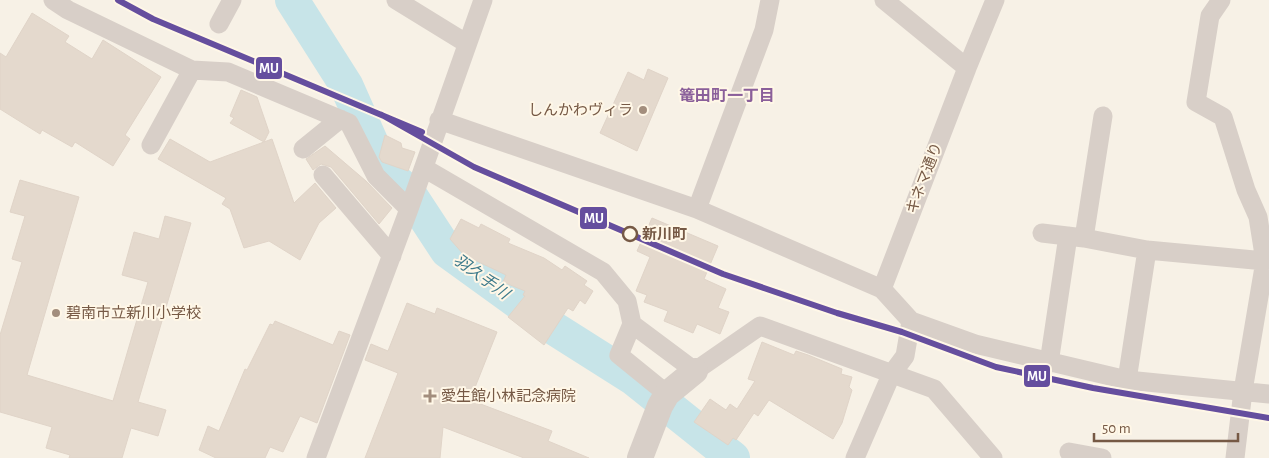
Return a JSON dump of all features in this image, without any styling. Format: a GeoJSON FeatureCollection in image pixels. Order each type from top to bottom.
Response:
{"type":"FeatureCollection","features":[{"type":"Feature","properties":{"kind":"main road"},"geometry":{"type":"LineString","coordinates":[[640,458],[660,406],[667,394],[695,371]]}},
{"type":"Feature","properties":{"kind":"street"},"geometry":{"type":"LineString","coordinates":[[53,0],[68,10],[192,70],[228,72],[350,123],[376,176],[409,209]]}},
{"type":"Feature","properties":{"kind":"street"},"geometry":{"type":"LineString","coordinates":[[219,24],[232,0]]}},
{"type":"Feature","properties":{"kind":"street"},"geometry":{"type":"LineString","coordinates":[[396,0],[466,43]]}},
{"type":"Feature","properties":{"kind":"street"},"geometry":{"type":"LineString","coordinates":[[316,458],[392,256],[466,43],[483,0]]}},
{"type":"Feature","properties":{"kind":"street"},"geometry":{"type":"LineString","coordinates":[[697,209],[764,30],[770,0]]}},
{"type":"Feature","properties":{"kind":"street"},"geometry":{"type":"LineString","coordinates":[[884,0],[967,68]]}},
{"type":"Feature","properties":{"kind":"street","name":"キネマ通り"},"geometry":{"type":"LineString","coordinates":[[882,289],[995,0]]}},
{"type":"Feature","properties":{"kind":"street"},"geometry":{"type":"LineString","coordinates":[[1221,0],[1210,16],[1196,102],[1224,117],[1246,190],[1258,217],[1265,261],[1242,391],[1235,458]]}},
{"type":"Feature","properties":{"kind":"street"},"geometry":{"type":"LineString","coordinates":[[151,145],[192,70]]}},
{"type":"Feature","properties":{"kind":"street"},"geometry":{"type":"LineString","coordinates":[[1049,363],[1103,116]]}},
{"type":"Feature","properties":{"kind":"street"},"geometry":{"type":"LineString","coordinates":[[303,149],[340,119]]}},
{"type":"Feature","properties":{"kind":"street"},"geometry":{"type":"LineString","coordinates":[[439,120],[697,209],[882,289],[911,321],[975,344],[1127,380],[1269,394]]}},
{"type":"Feature","properties":{"kind":"street"},"geometry":{"type":"LineString","coordinates":[[424,168],[603,272],[627,301],[632,324],[619,354],[667,394]]}},
{"type":"Feature","properties":{"kind":"street"},"geometry":{"type":"LineString","coordinates":[[323,175],[392,256]]}},
{"type":"Feature","properties":{"kind":"street"},"geometry":{"type":"LineString","coordinates":[[1042,233],[1147,250],[1265,261]]}},
{"type":"Feature","properties":{"kind":"street"},"geometry":{"type":"LineString","coordinates":[[1127,380],[1147,250]]}},
{"type":"Feature","properties":{"kind":"street"},"geometry":{"type":"LineString","coordinates":[[855,458],[891,375],[905,356],[911,321]]}},
{"type":"Feature","properties":{"kind":"street"},"geometry":{"type":"LineString","coordinates":[[632,324],[695,371],[760,326],[934,389],[990,457]]}},
{"type":"Feature","properties":{"kind":"street"},"geometry":{"type":"LineString","coordinates":[[1069,452],[1102,458]]}},
{"type":"Feature","properties":{"kind":"building"},"geometry":{"type":"Polygon","coordinates":[[[32,13],[69,36],[65,42],[92,59],[103,40],[161,77],[125,135],[130,139],[113,166],[75,142],[72,147],[42,130],[40,134],[0,109],[0,53],[6,57],[32,13]]]}},
{"type":"Feature","properties":{"kind":"building"},"geometry":{"type":"Polygon","coordinates":[[[648,69],[668,78],[637,151],[600,133],[628,72],[644,80],[648,69]]]}},
{"type":"Feature","properties":{"kind":"building"},"geometry":{"type":"Polygon","coordinates":[[[241,90],[257,97],[269,132],[264,142],[230,123],[234,118],[230,116],[241,90]]]}},
{"type":"Feature","properties":{"kind":"building"},"geometry":{"type":"Polygon","coordinates":[[[385,135],[401,143],[402,148],[415,152],[408,171],[382,162],[379,157],[385,135]]]}},
{"type":"Feature","properties":{"kind":"building"},"geometry":{"type":"Polygon","coordinates":[[[170,139],[210,162],[272,139],[294,203],[315,183],[336,208],[319,223],[300,260],[269,241],[244,248],[230,209],[222,204],[226,198],[158,159],[170,139]]]}},
{"type":"Feature","properties":{"kind":"building"},"geometry":{"type":"Polygon","coordinates":[[[325,146],[366,181],[392,208],[379,224],[331,167],[321,164],[313,170],[306,159],[325,146]]]}},
{"type":"Feature","properties":{"kind":"building"},"geometry":{"type":"Polygon","coordinates":[[[20,180],[79,197],[27,375],[113,401],[148,282],[122,275],[134,232],[159,239],[165,216],[191,223],[138,402],[166,410],[158,436],[131,428],[122,458],[69,458],[70,455],[46,448],[52,427],[0,412],[0,335],[22,262],[12,259],[25,216],[10,212],[20,180]]]}},
{"type":"Feature","properties":{"kind":"building"},"geometry":{"type":"Polygon","coordinates":[[[652,218],[718,246],[704,279],[726,289],[718,308],[729,312],[720,334],[697,324],[693,333],[664,321],[668,311],[644,302],[647,295],[636,291],[650,257],[637,251],[652,218]]]}},
{"type":"Feature","properties":{"kind":"building"},"geometry":{"type":"Polygon","coordinates":[[[461,219],[479,228],[481,224],[510,239],[508,243],[544,258],[562,270],[565,266],[587,281],[584,285],[593,291],[585,304],[580,300],[573,311],[568,308],[544,345],[508,317],[525,296],[523,295],[525,291],[503,282],[506,275],[464,255],[450,239],[461,219]]]}},
{"type":"Feature","properties":{"kind":"building"},"geometry":{"type":"Polygon","coordinates":[[[407,303],[435,314],[437,308],[497,332],[470,400],[552,431],[548,441],[589,458],[524,458],[443,427],[440,458],[365,458],[398,373],[365,360],[371,344],[388,351],[407,303]]]}},
{"type":"Feature","properties":{"kind":"building"},"geometry":{"type":"Polygon","coordinates":[[[275,321],[333,345],[339,331],[350,335],[317,423],[300,416],[283,452],[270,447],[265,458],[216,458],[199,450],[208,426],[219,431],[245,369],[247,370],[270,324],[273,325],[275,321]]]}},
{"type":"Feature","properties":{"kind":"building"},"geometry":{"type":"Polygon","coordinates":[[[762,342],[794,355],[796,351],[808,355],[842,369],[841,374],[852,377],[849,387],[852,390],[842,423],[833,439],[769,400],[758,416],[754,413],[736,440],[733,438],[728,445],[694,422],[710,399],[726,410],[730,404],[737,409],[755,381],[748,379],[762,342]]]}},
{"type":"Feature","properties":{"kind":"waterway","name":"羽久手川"},"geometry":{"type":"LineString","coordinates":[[292,0],[346,85],[385,173],[407,190],[447,251],[555,329],[634,379],[733,458]]}},
{"type":"Feature","properties":{"kind":"transit line","name":"MU"},"geometry":{"type":"LineString","coordinates":[[118,0],[153,19],[422,132]]}},
{"type":"Feature","properties":{"kind":"transit line","name":"MU"},"geometry":{"type":"LineString","coordinates":[[382,115],[474,167],[723,274],[837,313],[902,332],[996,367],[1093,388],[1269,418]]}},
{"type":"Feature","properties":{"kind":"place","name":"しんかわヴィラ"},"geometry":{"type":"Point","coordinates":[643,110]}},
{"type":"Feature","properties":{"kind":"place","name":"新川町"},"geometry":{"type":"Point","coordinates":[630,234]}},
{"type":"Feature","properties":{"kind":"place","name":"碧南市立新川小学校"},"geometry":{"type":"Point","coordinates":[56,313]}},
{"type":"Feature","properties":{"kind":"place","name":"愛生館小林記念病院"},"geometry":{"type":"Point","coordinates":[430,396]}},
{"type":"Feature","properties":{"kind":"district","name":"篭田町一丁目"},"geometry":{"type":"Point","coordinates":[727,95]}}]}
